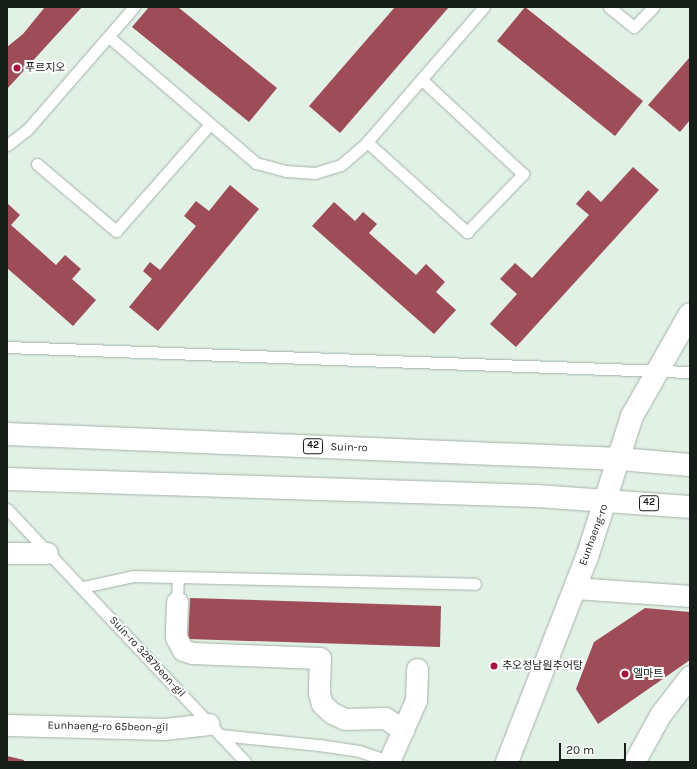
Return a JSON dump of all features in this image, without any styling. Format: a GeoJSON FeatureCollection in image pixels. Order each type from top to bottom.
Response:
{"type":"FeatureCollection","features":[{"type":"Feature","properties":{"kind":"main road","name":"Eunhaeng-ro"},"geometry":{"type":"LineString","coordinates":[[507,762],[575,588],[607,499],[632,416],[690,314]]}},
{"type":"Feature","properties":{"kind":"main road","name":"Suin-ro"},"geometry":{"type":"LineString","coordinates":[[7,434],[620,459],[690,465]]}},
{"type":"Feature","properties":{"kind":"main road","name":"42"},"geometry":{"type":"LineString","coordinates":[[7,479],[607,499],[690,507]]}},
{"type":"Feature","properties":{"kind":"street"},"geometry":{"type":"LineString","coordinates":[[7,553],[48,553]]}},
{"type":"Feature","properties":{"kind":"street"},"geometry":{"type":"LineString","coordinates":[[575,588],[690,596]]}},
{"type":"Feature","properties":{"kind":"street"},"geometry":{"type":"LineString","coordinates":[[177,602],[176,637],[183,650],[192,653],[320,658],[319,693],[322,704],[332,712],[345,719],[385,718],[403,730]]}},
{"type":"Feature","properties":{"kind":"street"},"geometry":{"type":"LineString","coordinates":[[390,762],[416,700],[417,669]]}},
{"type":"Feature","properties":{"kind":"street"},"geometry":{"type":"LineString","coordinates":[[634,762],[660,715],[690,676]]}},
{"type":"Feature","properties":{"kind":"street","name":"Eunhaeng-ro 65beon-gil"},"geometry":{"type":"LineString","coordinates":[[7,725],[215,730]]}},
{"type":"Feature","properties":{"kind":"lane"},"geometry":{"type":"LineString","coordinates":[[7,145],[27,130],[109,38],[134,7]]}},
{"type":"Feature","properties":{"kind":"lane"},"geometry":{"type":"LineString","coordinates":[[109,38],[256,163],[286,171],[315,173],[341,165],[367,142],[484,7]]}},
{"type":"Feature","properties":{"kind":"lane"},"geometry":{"type":"LineString","coordinates":[[609,7],[634,27],[653,7]]}},
{"type":"Feature","properties":{"kind":"lane"},"geometry":{"type":"LineString","coordinates":[[367,142],[467,232],[523,174],[421,79]]}},
{"type":"Feature","properties":{"kind":"lane"},"geometry":{"type":"LineString","coordinates":[[37,164],[116,231],[210,124]]}},
{"type":"Feature","properties":{"kind":"lane"},"geometry":{"type":"LineString","coordinates":[[7,347],[656,373],[690,372]]}},
{"type":"Feature","properties":{"kind":"lane","name":"Suin-ro 3287beon-gil"},"geometry":{"type":"LineString","coordinates":[[7,509],[48,553],[83,587],[245,762]]}},
{"type":"Feature","properties":{"kind":"lane"},"geometry":{"type":"LineString","coordinates":[[83,587],[133,576],[475,584]]}},
{"type":"Feature","properties":{"kind":"lane"},"geometry":{"type":"LineString","coordinates":[[177,602],[178,577]]}},
{"type":"Feature","properties":{"kind":"lane","name":"Eunhaeng-ro 65beon-gil"},"geometry":{"type":"LineString","coordinates":[[215,730],[359,751],[390,762]]}},
{"type":"Feature","properties":{"kind":"building","name":"푸르지오"},"geometry":{"type":"Polygon","coordinates":[[[45,7],[82,7],[7,89],[7,47],[23,34],[45,7]]]}},
{"type":"Feature","properties":{"kind":"building"},"geometry":{"type":"Polygon","coordinates":[[[149,7],[178,7],[277,88],[249,122],[132,27],[149,7]]]}},
{"type":"Feature","properties":{"kind":"building"},"geometry":{"type":"Polygon","coordinates":[[[395,7],[449,7],[340,133],[309,106],[395,7]]]}},
{"type":"Feature","properties":{"kind":"building"},"geometry":{"type":"Polygon","coordinates":[[[525,7],[643,101],[615,136],[497,41],[525,7]]]}},
{"type":"Feature","properties":{"kind":"building"},"geometry":{"type":"Polygon","coordinates":[[[690,57],[690,120],[680,132],[648,105],[690,57]]]}},
{"type":"Feature","properties":{"kind":"building"},"geometry":{"type":"Polygon","coordinates":[[[633,167],[659,190],[516,347],[490,324],[517,294],[500,279],[515,263],[532,278],[589,215],[576,204],[588,190],[601,202],[633,167]]]}},
{"type":"Feature","properties":{"kind":"building"},"geometry":{"type":"Polygon","coordinates":[[[230,185],[259,209],[158,331],[129,307],[152,279],[143,271],[150,262],[160,270],[196,226],[184,216],[196,201],[209,211],[230,185]]]}},
{"type":"Feature","properties":{"kind":"building"},"geometry":{"type":"Polygon","coordinates":[[[334,202],[355,221],[363,212],[377,224],[369,233],[416,275],[426,264],[445,282],[436,292],[456,310],[434,334],[312,226],[334,202]]]}},
{"type":"Feature","properties":{"kind":"building"},"geometry":{"type":"Polygon","coordinates":[[[7,203],[20,215],[11,225],[56,265],[65,255],[81,269],[72,279],[96,300],[73,326],[7,268],[7,203]]]}},
{"type":"Feature","properties":{"kind":"building"},"geometry":{"type":"Polygon","coordinates":[[[190,598],[441,606],[440,647],[188,639],[190,598]]]}},
{"type":"Feature","properties":{"kind":"building","name":"엘마트"},"geometry":{"type":"Polygon","coordinates":[[[645,608],[690,612],[690,660],[598,724],[576,689],[594,642],[645,608]]]}},
{"type":"Feature","properties":{"kind":"building"},"geometry":{"type":"Polygon","coordinates":[[[7,756],[24,760],[24,762],[7,762],[7,756]]]}},
{"type":"Feature","properties":{"kind":"place","name":"푸르지오"},"geometry":{"type":"Point","coordinates":[17,68]}},
{"type":"Feature","properties":{"kind":"place","name":"추오정남원추어탕"},"geometry":{"type":"Point","coordinates":[494,666]}},
{"type":"Feature","properties":{"kind":"place","name":"엘마트"},"geometry":{"type":"Point","coordinates":[625,674]}}]}
